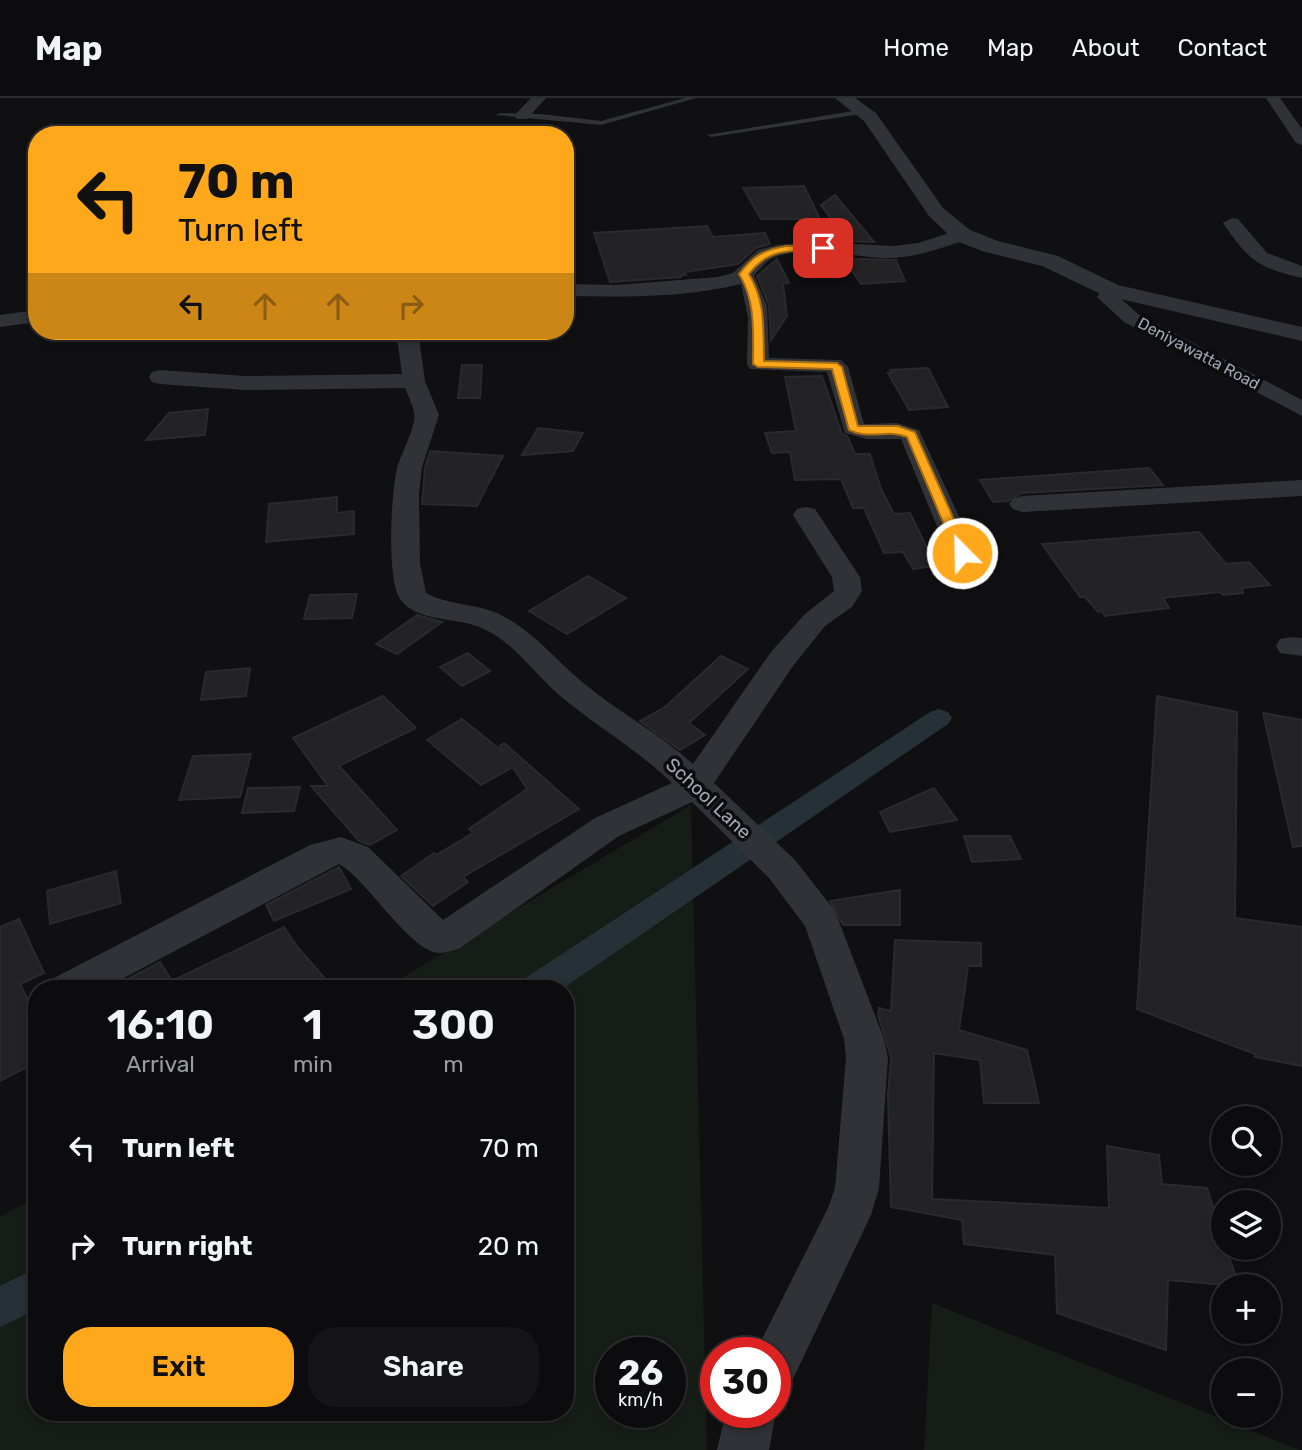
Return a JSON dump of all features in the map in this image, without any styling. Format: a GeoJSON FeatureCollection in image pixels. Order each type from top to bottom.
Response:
{"type":"FeatureCollection","features":[{"type":"Feature","properties":{"kind":"street"},"geometry":{"type":"LineString","coordinates":[[522,116],[539,98]]}},
{"type":"Feature","properties":{"kind":"street"},"geometry":{"type":"LineString","coordinates":[[844,98],[865,111],[936,212],[962,234],[990,246],[1051,261],[1111,289],[1302,334]]}},
{"type":"Feature","properties":{"kind":"street"},"geometry":{"type":"LineString","coordinates":[[1273,98],[1302,140]]}},
{"type":"Feature","properties":{"kind":"street"},"geometry":{"type":"LineString","coordinates":[[1232,223],[1257,257],[1271,265],[1302,272]]}},
{"type":"Feature","properties":{"kind":"street"},"geometry":{"type":"LineString","coordinates":[[574,290],[617,291],[718,283],[734,280],[744,274],[755,260],[766,253],[786,249],[894,252],[911,250],[962,234]]}},
{"type":"Feature","properties":{"kind":"street"},"geometry":{"type":"LineString","coordinates":[[744,274],[755,292],[758,364],[833,365],[837,367],[853,428],[860,432],[898,429],[911,435],[962,553]]}},
{"type":"Feature","properties":{"kind":"street","name":"Deniyawatta Road"},"geometry":{"type":"LineString","coordinates":[[1111,289],[1107,297],[1131,318],[1302,409]]}},
{"type":"Feature","properties":{"kind":"street"},"geometry":{"type":"LineString","coordinates":[[0,321],[28,317]]}},
{"type":"Feature","properties":{"kind":"street","name":"School Lane"},"geometry":{"type":"LineString","coordinates":[[408,340],[414,381],[427,415],[410,467],[406,494],[406,563],[414,598],[428,606],[489,620],[520,639],[570,688],[663,755],[782,869],[822,920],[864,1039],[867,1058],[857,1188],[848,1215],[788,1337]]}},
{"type":"Feature","properties":{"kind":"street"},"geometry":{"type":"LineString","coordinates":[[160,377],[245,383],[414,381]]}},
{"type":"Feature","properties":{"kind":"street"},"geometry":{"type":"LineString","coordinates":[[1022,504],[1302,488]]}},
{"type":"Feature","properties":{"kind":"street"},"geometry":{"type":"LineString","coordinates":[[85,980],[323,853],[341,850],[355,856],[434,935],[439,939],[447,937],[607,827],[694,787],[782,659],[815,620],[842,601],[848,591],[846,577],[806,515]]}},
{"type":"Feature","properties":{"kind":"street"},"geometry":{"type":"LineString","coordinates":[[743,1450],[748,1428]]}},
{"type":"Feature","properties":{"kind":"lane"},"geometry":{"type":"LineString","coordinates":[[500,116],[601,123],[693,98]]}},
{"type":"Feature","properties":{"kind":"lane"},"geometry":{"type":"LineString","coordinates":[[711,135],[865,111]]}},
{"type":"Feature","properties":{"kind":"shaded area"},"geometry":{"type":"Polygon","coordinates":[[[691,805],[704,1337],[700,1337],[700,1428],[706,1428],[707,1450],[0,1450],[0,1217],[28,1201],[28,1421],[574,1421],[574,980],[398,980],[691,805]]]}},
{"type":"Feature","properties":{"kind":"shaded area"},"geometry":{"type":"Polygon","coordinates":[[[932,1303],[1211,1414],[1211,1428],[1245,1428],[1300,1450],[924,1450],[932,1303]]]}},
{"type":"Feature","properties":{"kind":"building"},"geometry":{"type":"Polygon","coordinates":[[[804,186],[820,219],[761,219],[743,188],[804,186]]]}},
{"type":"Feature","properties":{"kind":"building"},"geometry":{"type":"Polygon","coordinates":[[[835,195],[874,242],[847,241],[821,205],[835,195]]]}},
{"type":"Feature","properties":{"kind":"building"},"geometry":{"type":"Polygon","coordinates":[[[707,226],[713,237],[765,233],[770,244],[756,248],[738,264],[685,272],[686,275],[681,277],[610,282],[594,233],[707,226]]]}},
{"type":"Feature","properties":{"kind":"building"},"geometry":{"type":"Polygon","coordinates":[[[777,259],[789,283],[783,284],[787,316],[771,340],[769,305],[757,276],[777,259]]]}},
{"type":"Feature","properties":{"kind":"building"},"geometry":{"type":"Polygon","coordinates":[[[845,260],[896,260],[905,281],[861,284],[845,260]]]}},
{"type":"Feature","properties":{"kind":"building"},"geometry":{"type":"Polygon","coordinates":[[[462,365],[482,365],[480,398],[458,398],[462,365]]]}},
{"type":"Feature","properties":{"kind":"building"},"geometry":{"type":"Polygon","coordinates":[[[928,368],[948,407],[909,410],[888,373],[892,373],[890,370],[928,368]]]}},
{"type":"Feature","properties":{"kind":"building"},"geometry":{"type":"Polygon","coordinates":[[[822,376],[842,434],[847,436],[855,454],[870,454],[881,489],[894,514],[910,513],[936,566],[913,569],[903,552],[884,553],[864,508],[853,508],[841,479],[795,480],[790,452],[772,453],[765,433],[796,431],[785,377],[822,376]]]}},
{"type":"Feature","properties":{"kind":"building"},"geometry":{"type":"Polygon","coordinates":[[[208,409],[205,435],[146,440],[169,413],[208,409]]]}},
{"type":"Feature","properties":{"kind":"building"},"geometry":{"type":"Polygon","coordinates":[[[538,428],[583,433],[573,451],[522,455],[538,428]]]}},
{"type":"Feature","properties":{"kind":"building"},"geometry":{"type":"Polygon","coordinates":[[[430,451],[503,456],[477,506],[422,504],[425,468],[430,451]]]}},
{"type":"Feature","properties":{"kind":"building"},"geometry":{"type":"Polygon","coordinates":[[[1149,468],[1163,485],[1022,493],[1008,501],[993,502],[980,480],[1149,468]]]}},
{"type":"Feature","properties":{"kind":"building"},"geometry":{"type":"Polygon","coordinates":[[[337,497],[337,513],[354,511],[354,534],[266,542],[269,504],[337,497]]]}},
{"type":"Feature","properties":{"kind":"building"},"geometry":{"type":"Polygon","coordinates":[[[1199,532],[1226,564],[1249,562],[1270,585],[1242,588],[1243,593],[1223,595],[1220,592],[1163,598],[1169,608],[1105,616],[1085,597],[1080,597],[1042,544],[1199,532]]]}},
{"type":"Feature","properties":{"kind":"building"},"geometry":{"type":"Polygon","coordinates":[[[588,576],[626,598],[567,634],[529,611],[588,576]]]}},
{"type":"Feature","properties":{"kind":"building"},"geometry":{"type":"Polygon","coordinates":[[[357,594],[352,618],[304,619],[310,595],[357,594]]]}},
{"type":"Feature","properties":{"kind":"building"},"geometry":{"type":"Polygon","coordinates":[[[417,615],[442,622],[397,654],[376,644],[417,615]]]}},
{"type":"Feature","properties":{"kind":"building"},"geometry":{"type":"Polygon","coordinates":[[[468,653],[490,671],[462,686],[440,667],[468,653]]]}},
{"type":"Feature","properties":{"kind":"building"},"geometry":{"type":"Polygon","coordinates":[[[721,656],[748,669],[689,723],[705,735],[680,750],[640,721],[665,707],[721,656]]]}},
{"type":"Feature","properties":{"kind":"building"},"geometry":{"type":"Polygon","coordinates":[[[250,668],[246,696],[201,700],[206,672],[250,668]]]}},
{"type":"Feature","properties":{"kind":"building"},"geometry":{"type":"Polygon","coordinates":[[[383,696],[416,728],[339,766],[397,830],[370,845],[359,841],[311,786],[328,786],[293,738],[383,696]]]}},
{"type":"Feature","properties":{"kind":"building"},"geometry":{"type":"Polygon","coordinates":[[[1157,696],[1237,712],[1235,918],[1302,927],[1302,1066],[1255,1057],[1255,1054],[1137,1009],[1157,696]]]}},
{"type":"Feature","properties":{"kind":"building"},"geometry":{"type":"Polygon","coordinates":[[[1263,713],[1302,720],[1302,846],[1293,847],[1263,713]]]}},
{"type":"Feature","properties":{"kind":"building"},"geometry":{"type":"Polygon","coordinates":[[[462,719],[503,752],[500,746],[504,743],[579,809],[463,877],[468,882],[433,906],[401,876],[434,853],[436,855],[473,833],[469,829],[527,789],[513,767],[481,785],[427,740],[462,719]]]}},
{"type":"Feature","properties":{"kind":"building"},"geometry":{"type":"Polygon","coordinates":[[[251,754],[240,797],[179,800],[193,756],[251,754]]]}},
{"type":"Feature","properties":{"kind":"building"},"geometry":{"type":"Polygon","coordinates":[[[300,787],[294,811],[242,813],[248,788],[300,787]]]}},
{"type":"Feature","properties":{"kind":"building"},"geometry":{"type":"Polygon","coordinates":[[[934,788],[957,820],[890,832],[880,812],[934,788]]]}},
{"type":"Feature","properties":{"kind":"building"},"geometry":{"type":"Polygon","coordinates":[[[964,836],[1010,836],[1021,859],[972,862],[964,836]]]}},
{"type":"Feature","properties":{"kind":"building"},"geometry":{"type":"Polygon","coordinates":[[[339,867],[351,889],[274,921],[266,905],[339,867]]]}},
{"type":"Feature","properties":{"kind":"building"},"geometry":{"type":"Polygon","coordinates":[[[116,871],[121,903],[50,924],[47,891],[116,871]]]}},
{"type":"Feature","properties":{"kind":"building"},"geometry":{"type":"Polygon","coordinates":[[[900,890],[900,925],[843,925],[830,901],[900,890]]]}},
{"type":"Feature","properties":{"kind":"building"},"geometry":{"type":"Polygon","coordinates":[[[19,919],[44,973],[20,984],[28,1000],[28,1067],[0,1081],[0,927],[19,919]]]}},
{"type":"Feature","properties":{"kind":"building"},"geometry":{"type":"Polygon","coordinates":[[[284,927],[326,980],[174,980],[284,927]]]}},
{"type":"Feature","properties":{"kind":"building"},"geometry":{"type":"Polygon","coordinates":[[[895,940],[981,943],[981,966],[968,966],[959,1030],[1027,1050],[1039,1103],[984,1103],[980,1060],[934,1053],[932,1199],[1109,1208],[1107,1146],[1159,1155],[1162,1184],[1207,1188],[1211,1201],[1211,1260],[1230,1260],[1235,1274],[1211,1274],[1211,1284],[1168,1280],[1166,1350],[1057,1313],[1055,1255],[964,1244],[962,1220],[891,1207],[888,1095],[891,1057],[878,1015],[879,1008],[891,1011],[895,940]]]}},
{"type":"Feature","properties":{"kind":"building"},"geometry":{"type":"Polygon","coordinates":[[[160,962],[171,980],[126,980],[160,962]]]}},
{"type":"Feature","properties":{"kind":"waterway"},"geometry":{"type":"LineString","coordinates":[[549,980],[939,718]]}},
{"type":"Feature","properties":{"kind":"waterway"},"geometry":{"type":"LineString","coordinates":[[0,1307],[28,1293]]}},
{"type":"Feature","properties":{"kind":"route"},"geometry":{"type":"LineString","coordinates":[[823,248],[808,247],[766,253],[755,260],[744,274],[755,292],[758,364],[833,365],[837,367],[853,428],[860,432],[898,429],[907,431],[962,553]]}}]}
